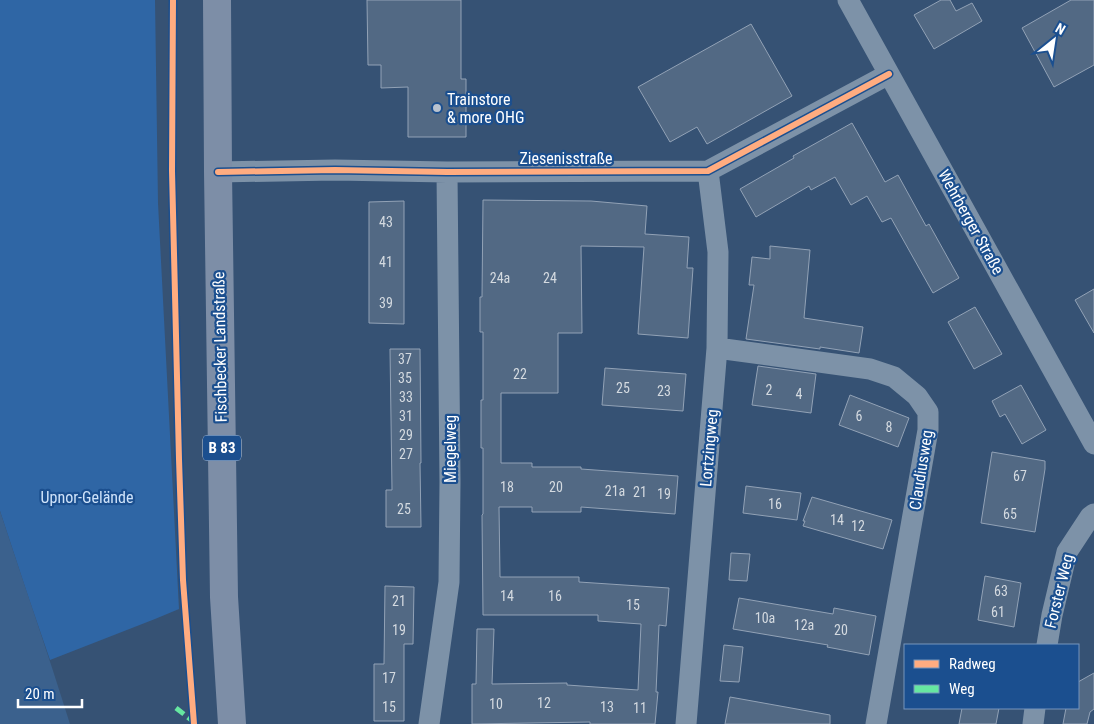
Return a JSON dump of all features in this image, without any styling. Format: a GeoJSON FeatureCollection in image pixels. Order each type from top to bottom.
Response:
{"type":"FeatureCollection","features":[{"type":"Feature","properties":{"kind":"main road","name":"Fischbecker Landstraße"},"geometry":{"type":"LineString","coordinates":[[217,0],[224,597],[232,724]]}},
{"type":"Feature","properties":{"kind":"street","name":"Wehrberger Straße"},"geometry":{"type":"LineString","coordinates":[[848,0],[1094,444]]}},
{"type":"Feature","properties":{"kind":"street","name":"Ziesenisstraße"},"geometry":{"type":"LineString","coordinates":[[218,172],[335,170],[708,172],[889,74]]}},
{"type":"Feature","properties":{"kind":"street","name":"Miegelweg"},"geometry":{"type":"LineString","coordinates":[[429,724],[449,582],[450,473],[447,172]]}},
{"type":"Feature","properties":{"kind":"street","name":"Lortzingweg"},"geometry":{"type":"LineString","coordinates":[[686,724],[717,348],[718,252],[708,172]]}},
{"type":"Feature","properties":{"kind":"street","name":"Claudiusweg"},"geometry":{"type":"LineString","coordinates":[[717,348],[870,369],[894,377],[917,396],[928,412],[928,430],[876,724]]}},
{"type":"Feature","properties":{"kind":"street","name":"Forster Weg"},"geometry":{"type":"LineString","coordinates":[[1047,644],[1066,552],[1094,514]]}},
{"type":"Feature","properties":{"kind":"street"},"geometry":{"type":"LineString","coordinates":[[1032,724],[1036,709]]}},
{"type":"Feature","properties":{"kind":"green space","name":"Upnor-Gelände"},"geometry":{"type":"Polygon","coordinates":[[[0,0],[155,0],[158,203],[179,609],[50,660],[0,511],[0,0]]]}},
{"type":"Feature","properties":{"kind":"shaded area"},"geometry":{"type":"Polygon","coordinates":[[[0,511],[53,671],[70,724],[0,724],[0,511]]]}},
{"type":"Feature","properties":{"kind":"building"},"geometry":{"type":"Polygon","coordinates":[[[367,0],[461,0],[461,79],[466,79],[466,137],[408,137],[408,87],[381,88],[381,65],[368,65],[367,0]]]}},
{"type":"Feature","properties":{"kind":"building"},"geometry":{"type":"Polygon","coordinates":[[[941,0],[950,0],[956,11],[972,3],[982,21],[934,49],[914,15],[941,0]]]}},
{"type":"Feature","properties":{"kind":"building"},"geometry":{"type":"Polygon","coordinates":[[[1071,0],[1094,0],[1094,65],[1054,87],[1022,28],[1071,0]]]}},
{"type":"Feature","properties":{"kind":"building"},"geometry":{"type":"Polygon","coordinates":[[[751,24],[792,96],[707,144],[697,127],[670,142],[638,87],[751,24]]]}},
{"type":"Feature","properties":{"kind":"building"},"geometry":{"type":"Polygon","coordinates":[[[852,123],[885,182],[898,175],[926,226],[929,224],[959,278],[933,293],[891,218],[882,222],[867,196],[851,205],[835,177],[811,190],[809,186],[756,217],[740,189],[794,158],[793,156],[852,123]]]}},
{"type":"Feature","properties":{"kind":"building"},"geometry":{"type":"Polygon","coordinates":[[[483,200],[591,201],[647,206],[645,234],[689,237],[687,268],[693,268],[688,338],[638,334],[644,247],[581,246],[582,333],[558,333],[558,393],[501,393],[501,463],[532,463],[532,467],[581,467],[581,469],[678,476],[675,514],[581,507],[581,512],[532,512],[532,507],[499,507],[500,577],[579,577],[579,582],[669,588],[666,626],[659,625],[656,692],[658,692],[655,724],[590,724],[590,722],[472,724],[472,684],[476,684],[477,629],[494,629],[492,684],[567,683],[567,685],[638,690],[641,624],[598,621],[598,615],[483,615],[483,448],[481,448],[481,400],[483,400],[483,332],[480,332],[480,297],[482,297],[483,200]]]}},
{"type":"Feature","properties":{"kind":"building"},"geometry":{"type":"Polygon","coordinates":[[[404,201],[404,324],[369,323],[369,202],[404,201]]]}},
{"type":"Feature","properties":{"kind":"building"},"geometry":{"type":"Polygon","coordinates":[[[770,246],[810,250],[804,318],[863,327],[859,353],[746,339],[754,285],[749,285],[752,257],[770,259],[770,246]]]}},
{"type":"Feature","properties":{"kind":"building"},"geometry":{"type":"Polygon","coordinates":[[[1094,289],[1094,333],[1075,300],[1094,289]]]}},
{"type":"Feature","properties":{"kind":"building"},"geometry":{"type":"Polygon","coordinates":[[[975,307],[1002,354],[974,369],[948,322],[975,307]]]}},
{"type":"Feature","properties":{"kind":"building"},"geometry":{"type":"Polygon","coordinates":[[[390,349],[420,349],[421,527],[386,527],[386,490],[392,490],[390,349]]]}},
{"type":"Feature","properties":{"kind":"building"},"geometry":{"type":"Polygon","coordinates":[[[758,366],[816,374],[811,413],[752,405],[758,366]]]}},
{"type":"Feature","properties":{"kind":"building"},"geometry":{"type":"Polygon","coordinates":[[[605,368],[686,374],[683,411],[602,405],[605,368]]]}},
{"type":"Feature","properties":{"kind":"building"},"geometry":{"type":"Polygon","coordinates":[[[1021,385],[1046,430],[1022,444],[1005,414],[1000,417],[992,401],[1021,385]]]}},
{"type":"Feature","properties":{"kind":"building"},"geometry":{"type":"Polygon","coordinates":[[[850,395],[909,418],[898,447],[839,425],[850,395]]]}},
{"type":"Feature","properties":{"kind":"building"},"geometry":{"type":"Polygon","coordinates":[[[992,452],[1045,461],[1035,532],[981,523],[992,452]]]}},
{"type":"Feature","properties":{"kind":"building"},"geometry":{"type":"Polygon","coordinates":[[[746,486],[801,493],[797,520],[743,513],[746,486]]]}},
{"type":"Feature","properties":{"kind":"building"},"geometry":{"type":"Polygon","coordinates":[[[812,497],[892,520],[883,549],[803,526],[812,497]]]}},
{"type":"Feature","properties":{"kind":"building"},"geometry":{"type":"Polygon","coordinates":[[[731,553],[750,554],[747,581],[729,580],[731,553]]]}},
{"type":"Feature","properties":{"kind":"building"},"geometry":{"type":"Polygon","coordinates":[[[985,576],[1021,583],[1014,627],[978,620],[985,576]]]}},
{"type":"Feature","properties":{"kind":"building"},"geometry":{"type":"Polygon","coordinates":[[[385,586],[414,587],[413,644],[404,644],[404,721],[374,721],[374,664],[384,664],[385,586]]]}},
{"type":"Feature","properties":{"kind":"building"},"geometry":{"type":"Polygon","coordinates":[[[739,598],[833,614],[834,608],[876,616],[869,655],[827,647],[828,645],[733,629],[739,598]]]}},
{"type":"Feature","properties":{"kind":"building"},"geometry":{"type":"Polygon","coordinates":[[[724,645],[743,647],[739,682],[720,681],[724,645]]]}},
{"type":"Feature","properties":{"kind":"building"},"geometry":{"type":"Polygon","coordinates":[[[1094,673],[1094,709],[1090,712],[1087,724],[1063,724],[1066,709],[1079,709],[1079,681],[1094,673]]]}},
{"type":"Feature","properties":{"kind":"building"},"geometry":{"type":"Polygon","coordinates":[[[730,697],[830,715],[830,724],[725,724],[730,697]]]}},
{"type":"Feature","properties":{"kind":"building"},"geometry":{"type":"Polygon","coordinates":[[[962,709],[999,709],[996,724],[959,724],[962,709]]]}},
{"type":"Feature","properties":{"kind":"marked path"},"geometry":{"type":"LineString","coordinates":[[176,708],[194,722]]}},
{"type":"Feature","properties":{"kind":"cycle path"},"geometry":{"type":"LineString","coordinates":[[173,0],[172,171],[179,459],[183,580],[194,724]]}},
{"type":"Feature","properties":{"kind":"cycle path"},"geometry":{"type":"LineString","coordinates":[[218,172],[335,170],[447,172],[708,171],[889,74]]}},
{"type":"Feature","properties":{"kind":"place","name":"Trainstore & more OHG"},"geometry":{"type":"Point","coordinates":[437,108]}}]}
